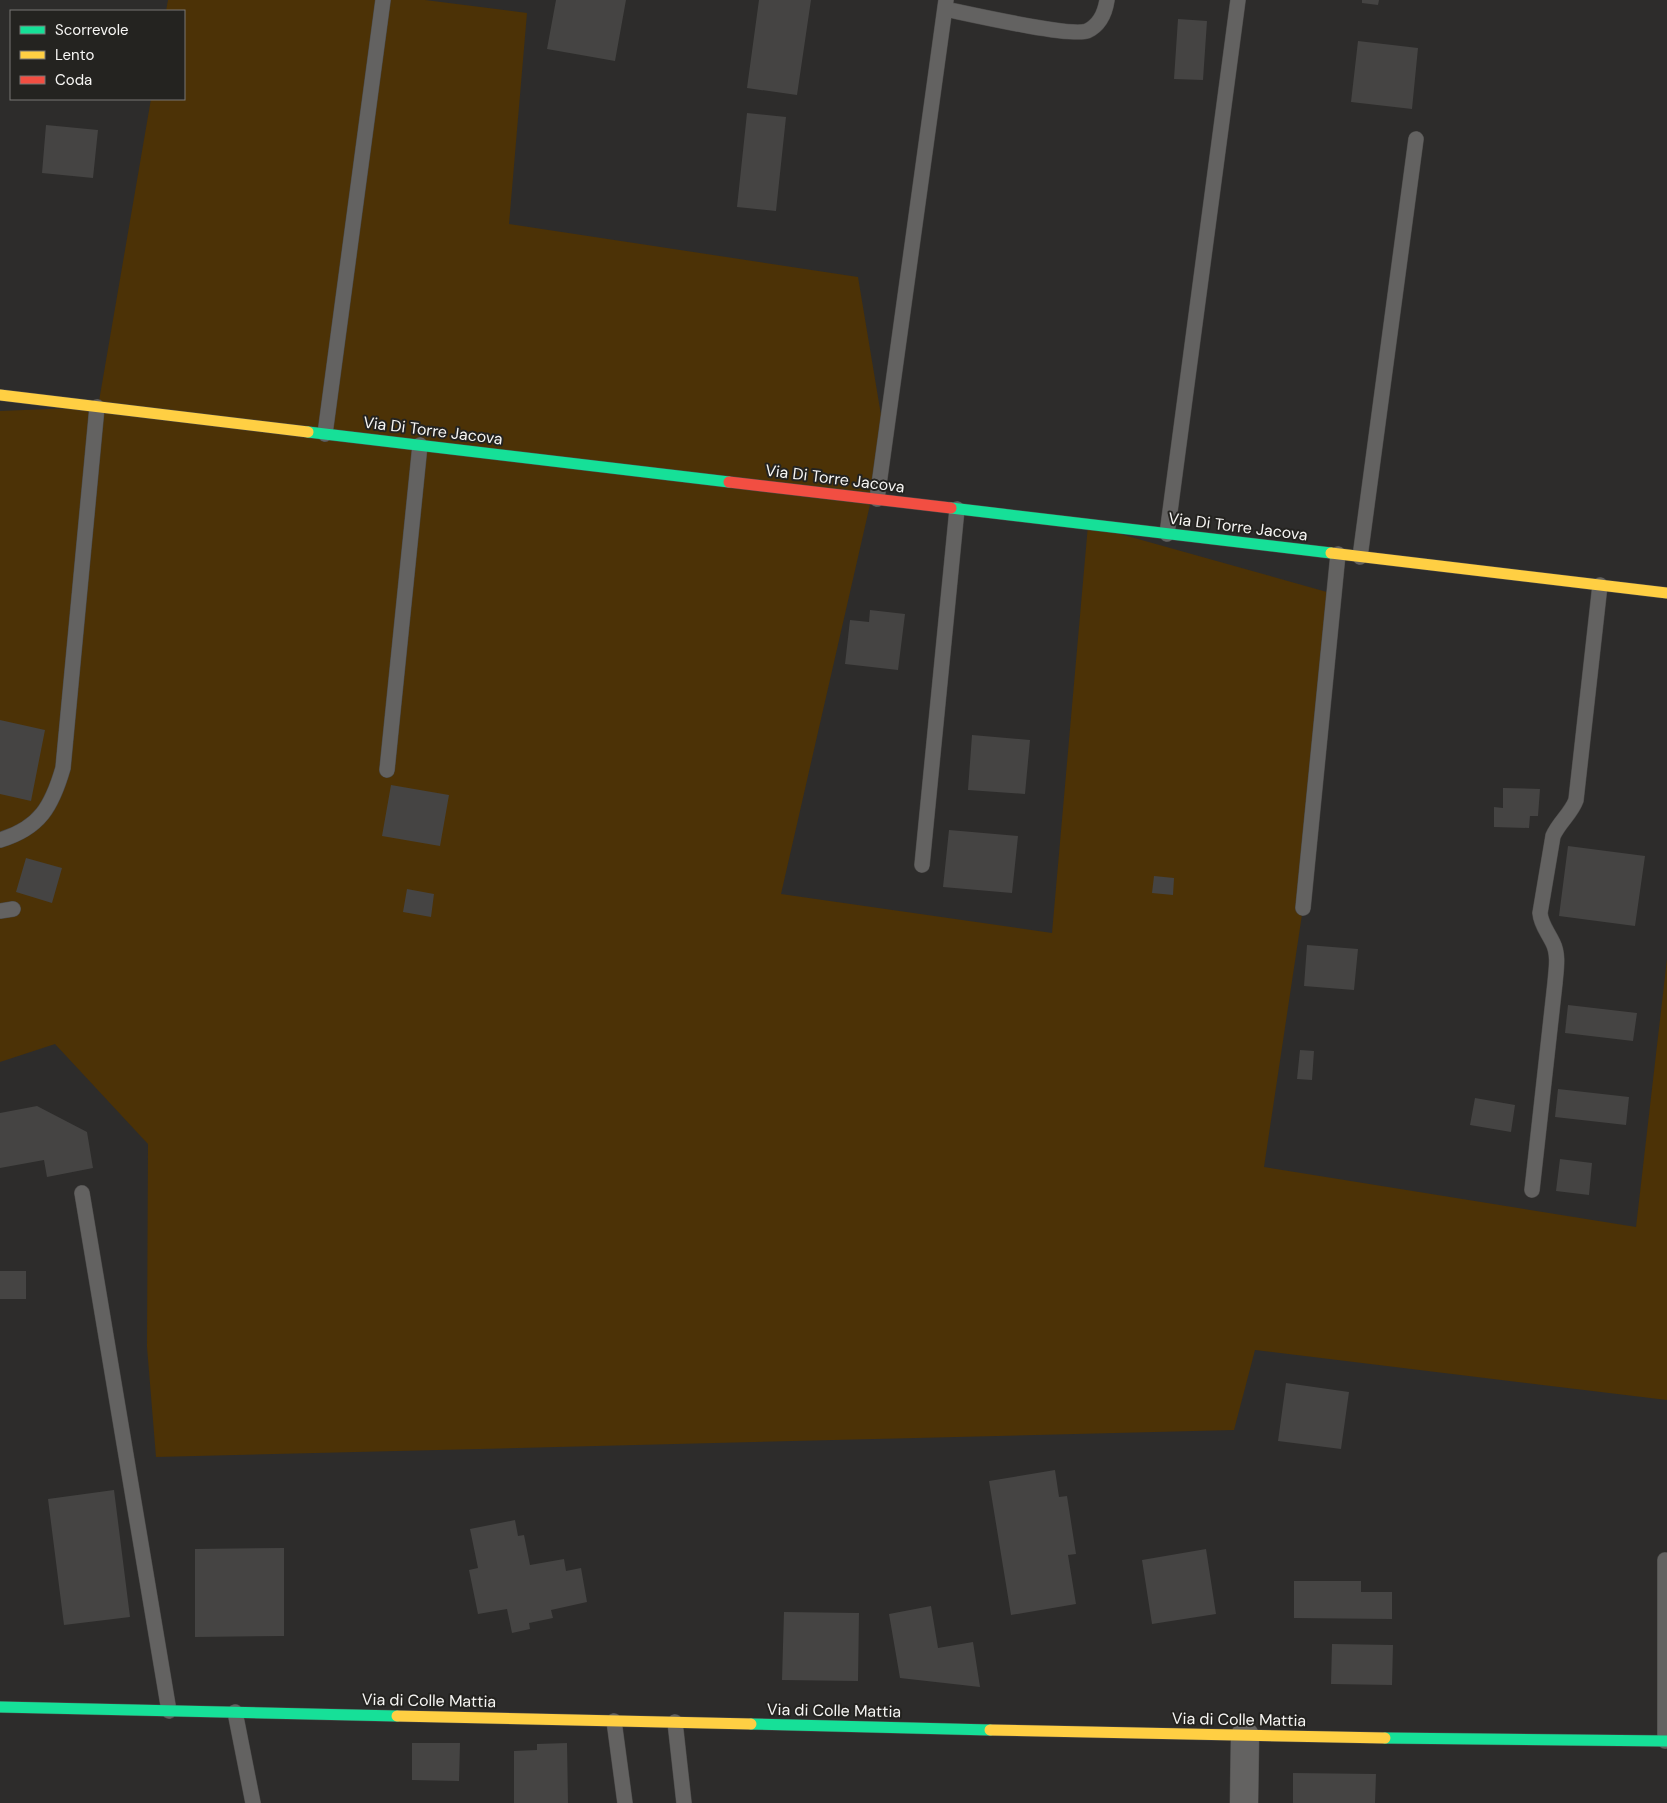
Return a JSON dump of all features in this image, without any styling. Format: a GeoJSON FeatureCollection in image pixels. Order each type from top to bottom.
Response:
{"type":"FeatureCollection","features":[{"type":"Feature","properties":{"kind":"street","name":"Via Di Torre Jacova"},"geometry":{"type":"LineString","coordinates":[[0,395],[1667,593]]}},
{"type":"Feature","properties":{"kind":"street","name":"Via di Colle Mattia"},"geometry":{"type":"LineString","coordinates":[[0,1707],[1245,1736],[1666,1741]]}},
{"type":"Feature","properties":{"kind":"street"},"geometry":{"type":"LineString","coordinates":[[1244,1803],[1245,1736]]}},
{"type":"Feature","properties":{"kind":"lane"},"geometry":{"type":"LineString","coordinates":[[325,434],[383,0]]}},
{"type":"Feature","properties":{"kind":"lane"},"geometry":{"type":"LineString","coordinates":[[876,499],[945,5],[1063,32],[1086,31],[1099,22],[1105,11],[1106,0]]}},
{"type":"Feature","properties":{"kind":"lane"},"geometry":{"type":"LineString","coordinates":[[1167,534],[1238,0]]}},
{"type":"Feature","properties":{"kind":"lane"},"geometry":{"type":"LineString","coordinates":[[1360,557],[1416,139]]}},
{"type":"Feature","properties":{"kind":"lane"},"geometry":{"type":"LineString","coordinates":[[0,840],[29,827],[46,810],[56,793],[63,768],[98,407]]}},
{"type":"Feature","properties":{"kind":"lane"},"geometry":{"type":"LineString","coordinates":[[387,770],[420,445]]}},
{"type":"Feature","properties":{"kind":"lane"},"geometry":{"type":"LineString","coordinates":[[922,864],[956,509]]}},
{"type":"Feature","properties":{"kind":"lane"},"geometry":{"type":"LineString","coordinates":[[1303,908],[1338,554]]}},
{"type":"Feature","properties":{"kind":"lane"},"geometry":{"type":"LineString","coordinates":[[1532,1190],[1555,983],[1556,955],[1554,944],[1541,922],[1540,913],[1553,836],[1557,826],[1573,809],[1576,800],[1600,585]]}},
{"type":"Feature","properties":{"kind":"lane"},"geometry":{"type":"LineString","coordinates":[[82,1194],[169,1711]]}},
{"type":"Feature","properties":{"kind":"lane"},"geometry":{"type":"LineString","coordinates":[[1665,1560],[1666,1741]]}},
{"type":"Feature","properties":{"kind":"lane"},"geometry":{"type":"LineString","coordinates":[[235,1712],[253,1803]]}},
{"type":"Feature","properties":{"kind":"lane"},"geometry":{"type":"LineString","coordinates":[[614,1721],[625,1803]]}},
{"type":"Feature","properties":{"kind":"lane"},"geometry":{"type":"LineString","coordinates":[[675,1722],[684,1803]]}},
{"type":"Feature","properties":{"kind":"shaded area"},"geometry":{"type":"Polygon","coordinates":[[[168,0],[425,0],[527,13],[509,224],[858,277],[885,439],[781,894],[1052,933],[1088,525],[1334,594],[1303,908],[1264,1167],[1636,1227],[1667,959],[1667,1400],[1255,1350],[1234,1430],[156,1457],[147,1347],[148,1144],[55,1044],[0,1062],[0,411],[98,407],[151,100],[185,100],[185,10],[166,10],[168,0]]]}},
{"type":"Feature","properties":{"kind":"building"},"geometry":{"type":"Polygon","coordinates":[[[556,0],[626,0],[615,61],[547,49],[556,0]]]}},
{"type":"Feature","properties":{"kind":"building"},"geometry":{"type":"Polygon","coordinates":[[[759,0],[811,0],[797,95],[747,88],[759,0]]]}},
{"type":"Feature","properties":{"kind":"building"},"geometry":{"type":"Polygon","coordinates":[[[1362,0],[1379,0],[1378,5],[1362,3],[1362,0]]]}},
{"type":"Feature","properties":{"kind":"building"},"geometry":{"type":"Polygon","coordinates":[[[1178,19],[1207,21],[1203,80],[1174,79],[1178,19]]]}},
{"type":"Feature","properties":{"kind":"building"},"geometry":{"type":"Polygon","coordinates":[[[1358,41],[1418,48],[1412,109],[1351,102],[1358,41]]]}},
{"type":"Feature","properties":{"kind":"building"},"geometry":{"type":"Polygon","coordinates":[[[747,113],[786,117],[776,211],[737,207],[747,113]]]}},
{"type":"Feature","properties":{"kind":"building"},"geometry":{"type":"Polygon","coordinates":[[[46,125],[98,130],[93,178],[42,173],[46,125]]]}},
{"type":"Feature","properties":{"kind":"building"},"geometry":{"type":"Polygon","coordinates":[[[870,610],[905,614],[898,670],[845,664],[850,620],[869,622],[870,610]]]}},
{"type":"Feature","properties":{"kind":"building"},"geometry":{"type":"Polygon","coordinates":[[[0,720],[45,730],[31,801],[0,794],[0,720]]]}},
{"type":"Feature","properties":{"kind":"building"},"geometry":{"type":"Polygon","coordinates":[[[972,735],[1030,740],[1025,794],[968,790],[972,735]]]}},
{"type":"Feature","properties":{"kind":"building"},"geometry":{"type":"Polygon","coordinates":[[[391,785],[449,795],[440,846],[382,836],[391,785]]]}},
{"type":"Feature","properties":{"kind":"building"},"geometry":{"type":"Polygon","coordinates":[[[1503,788],[1540,789],[1538,816],[1530,816],[1529,828],[1494,827],[1494,807],[1503,808],[1503,788]]]}},
{"type":"Feature","properties":{"kind":"building"},"geometry":{"type":"Polygon","coordinates":[[[949,830],[1018,836],[1012,893],[943,887],[949,830]]]}},
{"type":"Feature","properties":{"kind":"building"},"geometry":{"type":"Polygon","coordinates":[[[1568,846],[1645,856],[1635,926],[1559,916],[1568,846]]]}},
{"type":"Feature","properties":{"kind":"building"},"geometry":{"type":"Polygon","coordinates":[[[26,858],[62,868],[52,903],[16,892],[26,858]]]}},
{"type":"Feature","properties":{"kind":"building"},"geometry":{"type":"Polygon","coordinates":[[[1154,876],[1174,878],[1173,895],[1152,893],[1154,876]]]}},
{"type":"Feature","properties":{"kind":"building"},"geometry":{"type":"Polygon","coordinates":[[[407,889],[434,894],[431,917],[403,912],[407,889]]]}},
{"type":"Feature","properties":{"kind":"building"},"geometry":{"type":"Polygon","coordinates":[[[1307,945],[1358,949],[1354,990],[1304,986],[1307,945]]]}},
{"type":"Feature","properties":{"kind":"building"},"geometry":{"type":"Polygon","coordinates":[[[1568,1005],[1637,1013],[1633,1041],[1565,1033],[1568,1005]]]}},
{"type":"Feature","properties":{"kind":"building"},"geometry":{"type":"Polygon","coordinates":[[[1300,1050],[1314,1051],[1312,1080],[1297,1079],[1300,1050]]]}},
{"type":"Feature","properties":{"kind":"building"},"geometry":{"type":"Polygon","coordinates":[[[1558,1089],[1629,1097],[1626,1125],[1555,1117],[1558,1089]]]}},
{"type":"Feature","properties":{"kind":"building"},"geometry":{"type":"Polygon","coordinates":[[[1475,1098],[1515,1105],[1511,1132],[1470,1125],[1475,1098]]]}},
{"type":"Feature","properties":{"kind":"building"},"geometry":{"type":"Polygon","coordinates":[[[37,1106],[87,1132],[93,1168],[47,1177],[44,1160],[0,1168],[0,1113],[37,1106]]]}},
{"type":"Feature","properties":{"kind":"building"},"geometry":{"type":"Polygon","coordinates":[[[1560,1159],[1592,1163],[1589,1195],[1556,1191],[1560,1159]]]}},
{"type":"Feature","properties":{"kind":"building"},"geometry":{"type":"Polygon","coordinates":[[[0,1271],[26,1271],[26,1299],[0,1299],[0,1271]]]}},
{"type":"Feature","properties":{"kind":"building"},"geometry":{"type":"Polygon","coordinates":[[[1286,1383],[1349,1392],[1341,1449],[1278,1441],[1286,1383]]]}},
{"type":"Feature","properties":{"kind":"building"},"geometry":{"type":"Polygon","coordinates":[[[1055,1470],[1059,1497],[1067,1496],[1076,1554],[1068,1555],[1076,1604],[1011,1615],[989,1481],[1055,1470]]]}},
{"type":"Feature","properties":{"kind":"building"},"geometry":{"type":"Polygon","coordinates":[[[114,1490],[130,1617],[64,1625],[48,1499],[114,1490]]]}},
{"type":"Feature","properties":{"kind":"building"},"geometry":{"type":"Polygon","coordinates":[[[515,1520],[518,1536],[524,1535],[530,1565],[564,1559],[566,1571],[581,1568],[587,1602],[551,1610],[553,1618],[529,1623],[530,1629],[512,1633],[507,1609],[478,1614],[469,1570],[478,1568],[470,1529],[515,1520]]]}},
{"type":"Feature","properties":{"kind":"building"},"geometry":{"type":"Polygon","coordinates":[[[284,1548],[284,1636],[195,1637],[195,1549],[284,1548]]]}},
{"type":"Feature","properties":{"kind":"building"},"geometry":{"type":"Polygon","coordinates":[[[1206,1549],[1216,1614],[1152,1624],[1142,1560],[1206,1549]]]}},
{"type":"Feature","properties":{"kind":"building"},"geometry":{"type":"Polygon","coordinates":[[[1294,1581],[1361,1581],[1361,1592],[1392,1592],[1392,1619],[1294,1618],[1294,1581]]]}},
{"type":"Feature","properties":{"kind":"building"},"geometry":{"type":"Polygon","coordinates":[[[931,1606],[938,1648],[973,1642],[980,1687],[900,1678],[889,1614],[931,1606]]]}},
{"type":"Feature","properties":{"kind":"building"},"geometry":{"type":"Polygon","coordinates":[[[784,1612],[859,1613],[858,1681],[782,1680],[784,1612]]]}},
{"type":"Feature","properties":{"kind":"building"},"geometry":{"type":"Polygon","coordinates":[[[1332,1644],[1393,1645],[1392,1685],[1331,1684],[1332,1644]]]}},
{"type":"Feature","properties":{"kind":"building"},"geometry":{"type":"Polygon","coordinates":[[[412,1743],[460,1743],[459,1781],[412,1780],[412,1743]]]}},
{"type":"Feature","properties":{"kind":"building"},"geometry":{"type":"Polygon","coordinates":[[[567,1743],[568,1803],[514,1803],[514,1751],[537,1750],[537,1744],[567,1743]]]}},
{"type":"Feature","properties":{"kind":"building"},"geometry":{"type":"Polygon","coordinates":[[[1293,1773],[1376,1774],[1375,1803],[1293,1803],[1293,1773]]]}},
{"type":"Feature","properties":{"kind":"traffic: fast"},"geometry":{"type":"LineString","coordinates":[[308,432],[729,482]]}},
{"type":"Feature","properties":{"kind":"traffic: fast"},"geometry":{"type":"LineString","coordinates":[[951,508],[1331,553]]}},
{"type":"Feature","properties":{"kind":"traffic: fast"},"geometry":{"type":"LineString","coordinates":[[0,1707],[397,1716]]}},
{"type":"Feature","properties":{"kind":"traffic: fast"},"geometry":{"type":"LineString","coordinates":[[751,1724],[990,1730]]}},
{"type":"Feature","properties":{"kind":"traffic: fast"},"geometry":{"type":"LineString","coordinates":[[1385,1738],[1667,1741]]}},
{"type":"Feature","properties":{"kind":"traffic: slow"},"geometry":{"type":"LineString","coordinates":[[0,395],[308,432]]}},
{"type":"Feature","properties":{"kind":"traffic: slow"},"geometry":{"type":"LineString","coordinates":[[1331,553],[1667,593]]}},
{"type":"Feature","properties":{"kind":"traffic: slow"},"geometry":{"type":"LineString","coordinates":[[397,1716],[751,1724]]}},
{"type":"Feature","properties":{"kind":"traffic: slow"},"geometry":{"type":"LineString","coordinates":[[990,1730],[1385,1738]]}},
{"type":"Feature","properties":{"kind":"traffic: jam"},"geometry":{"type":"LineString","coordinates":[[729,482],[951,508]]}}]}
